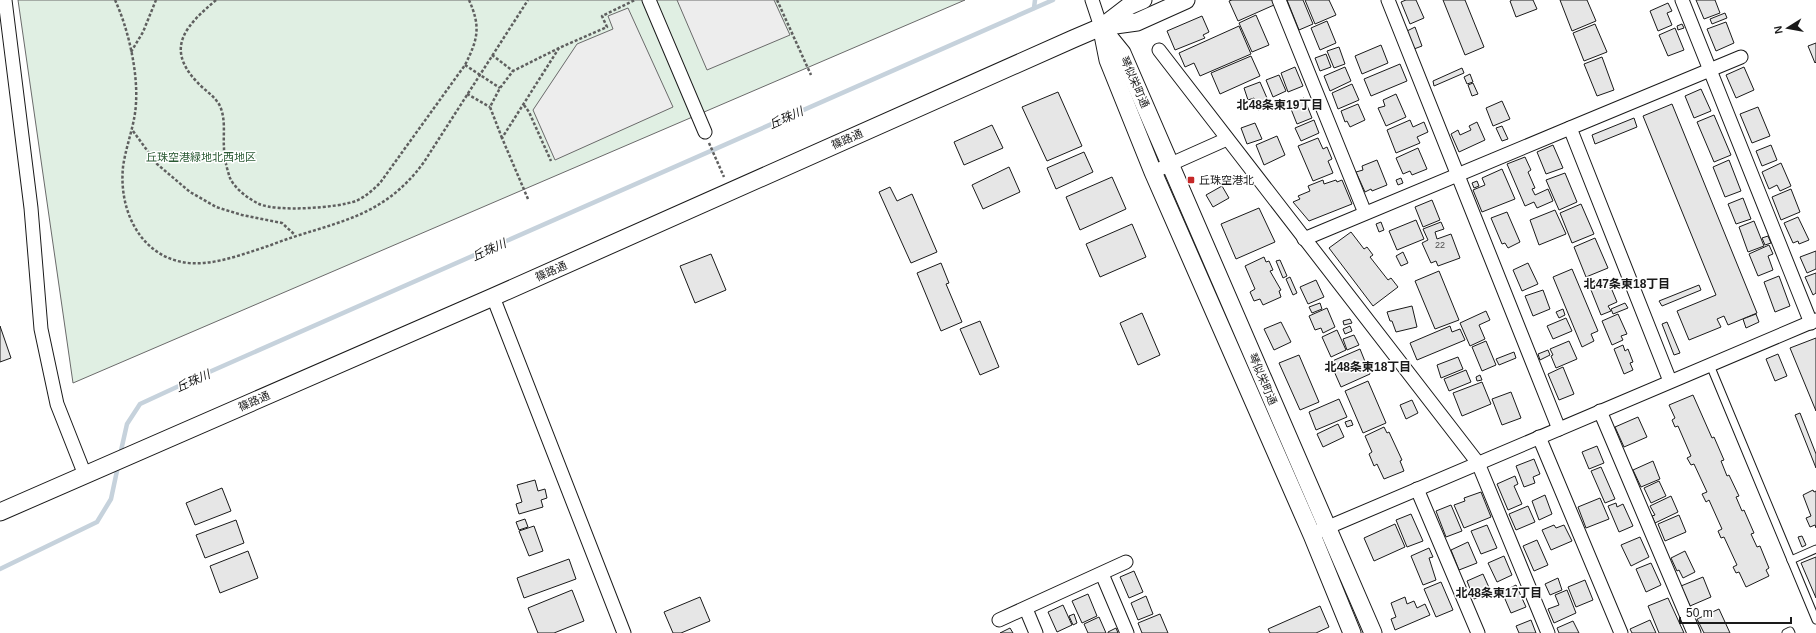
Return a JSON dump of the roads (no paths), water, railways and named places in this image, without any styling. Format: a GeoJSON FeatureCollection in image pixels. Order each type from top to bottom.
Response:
{"type":"FeatureCollection","features":[{"type":"Feature","properties":{"kind":"street"},"geometry":{"type":"LineString","coordinates":[[5,0],[31,208],[41,329],[57,404],[85,475]]}},
{"type":"Feature","properties":{"kind":"street"},"geometry":{"type":"LineString","coordinates":[[649,0],[705,132]]}},
{"type":"Feature","properties":{"kind":"street"},"geometry":{"type":"LineString","coordinates":[[1092,0],[1101,27]]}},
{"type":"Feature","properties":{"kind":"street","name":"篠路通"},"geometry":{"type":"LineString","coordinates":[[0,512],[493,297],[1101,27],[1129,6],[1143,0]]}},
{"type":"Feature","properties":{"kind":"street","name":"篠路通"},"geometry":{"type":"LineString","coordinates":[[1101,27],[1137,22],[1186,0]]}},
{"type":"Feature","properties":{"kind":"street"},"geometry":{"type":"LineString","coordinates":[[1279,0],[1365,213]]}},
{"type":"Feature","properties":{"kind":"street"},"geometry":{"type":"LineString","coordinates":[[1388,0],[1559,429]]}},
{"type":"Feature","properties":{"kind":"street"},"geometry":{"type":"LineString","coordinates":[[1312,534],[1813,321],[1709,70],[1682,0]]}},
{"type":"Feature","properties":{"kind":"street","name":"琴似栄町通"},"geometry":{"type":"LineString","coordinates":[[1101,27],[1122,53],[1373,633]]}},
{"type":"Feature","properties":{"kind":"street","name":"琴似栄町通"},"geometry":{"type":"LineString","coordinates":[[1101,27],[1108,60],[1153,172],[1312,534],[1352,633]]}},
{"type":"Feature","properties":{"kind":"street"},"geometry":{"type":"LineString","coordinates":[[1159,50],[1478,463],[1548,633]]}},
{"type":"Feature","properties":{"kind":"street"},"geometry":{"type":"LineString","coordinates":[[1304,239],[1741,57]]}},
{"type":"Feature","properties":{"kind":"street"},"geometry":{"type":"LineString","coordinates":[[1570,128],[1670,381]]}},
{"type":"Feature","properties":{"kind":"street"},"geometry":{"type":"LineString","coordinates":[[1153,172],[1227,139]]}},
{"type":"Feature","properties":{"kind":"street"},"geometry":{"type":"LineString","coordinates":[[493,297],[624,633]]}},
{"type":"Feature","properties":{"kind":"street"},"geometry":{"type":"LineString","coordinates":[[1600,411],[1694,633]]}},
{"type":"Feature","properties":{"kind":"street"},"geometry":{"type":"LineString","coordinates":[[1539,437],[1621,633]]}},
{"type":"Feature","properties":{"kind":"street"},"geometry":{"type":"LineString","coordinates":[[1417,489],[1478,633]]}},
{"type":"Feature","properties":{"kind":"street"},"geometry":{"type":"LineString","coordinates":[[999,620],[1026,609],[1126,562]]}},
{"type":"Feature","properties":{"kind":"street"},"geometry":{"type":"LineString","coordinates":[[1102,574],[1127,633]]}},
{"type":"Feature","properties":{"kind":"street"},"geometry":{"type":"LineString","coordinates":[[1026,609],[1036,633]]}},
{"type":"Feature","properties":{"kind":"lane"},"geometry":{"type":"LineString","coordinates":[[1710,365],[1816,620]]}},
{"type":"Feature","properties":{"kind":"lane"},"geometry":{"type":"LineString","coordinates":[[1791,560],[1816,549]]}},
{"type":"Feature","properties":{"kind":"lane"},"geometry":{"type":"LineString","coordinates":[[1786,633],[1790,631],[1791,633]]}},
{"type":"Feature","properties":{"kind":"waterway","name":"丘珠川"},"geometry":{"type":"LineString","coordinates":[[1034,8],[1035,0]]}},
{"type":"Feature","properties":{"kind":"waterway","name":"丘珠川"},"geometry":{"type":"LineString","coordinates":[[120,455],[127,424],[140,404],[207,373],[1053,0]]}},
{"type":"Feature","properties":{"kind":"waterway","name":"丘珠川"},"geometry":{"type":"LineString","coordinates":[[0,569],[97,522],[111,499],[118,466]]}},
{"type":"Feature","properties":{"kind":"place","name":"丘珠空港北"},"geometry":{"type":"Point","coordinates":[1191,180]}},
{"type":"Feature","properties":{"kind":"district","name":"北48条東19丁目"},"geometry":{"type":"Point","coordinates":[1280,105]}},
{"type":"Feature","properties":{"kind":"district","name":"北47条東18丁目"},"geometry":{"type":"Point","coordinates":[1627,284]}},
{"type":"Feature","properties":{"kind":"district","name":"北48条東18丁目"},"geometry":{"type":"Point","coordinates":[1368,367]}},
{"type":"Feature","properties":{"kind":"district","name":"北48条東17丁目"},"geometry":{"type":"Point","coordinates":[1499,593]}},
{"type":"Feature","properties":{"kind":"park label","name":"丘珠空港緑地北西地区"},"geometry":{"type":"Point","coordinates":[201,157]}}]}
